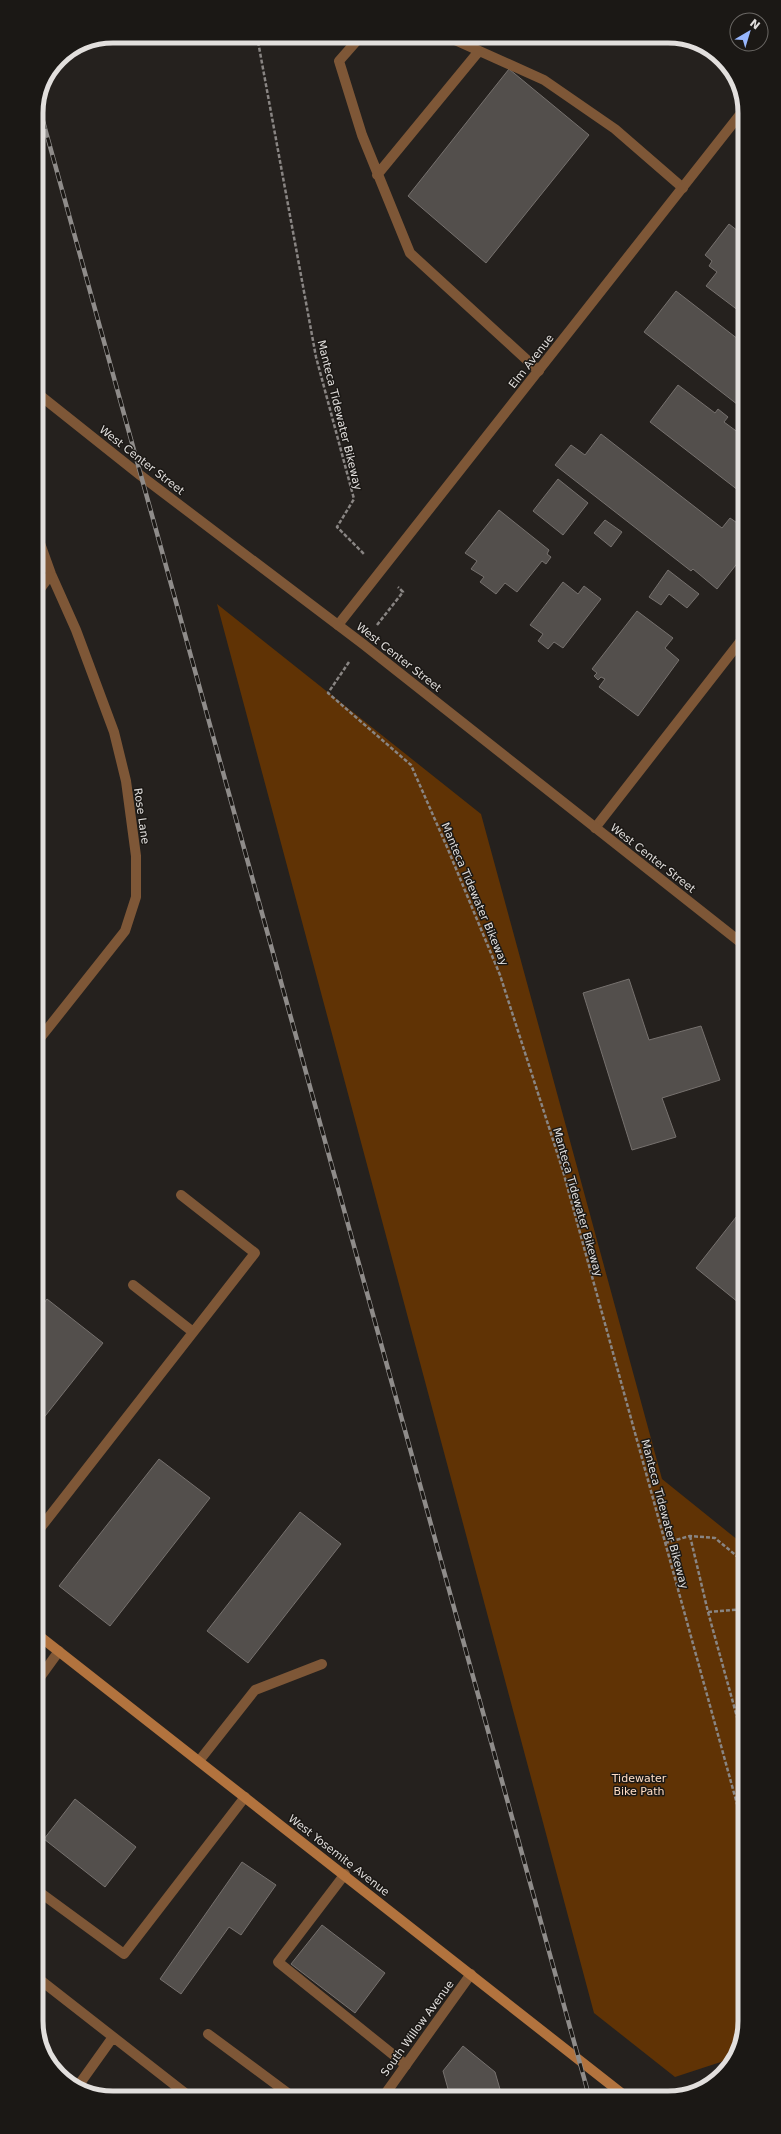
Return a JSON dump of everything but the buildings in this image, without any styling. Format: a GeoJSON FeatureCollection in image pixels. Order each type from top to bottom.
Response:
{"type":"FeatureCollection","features":[{"type":"Feature","properties":{"kind":"main road","name":"West Yosemite Avenue"},"geometry":{"type":"LineString","coordinates":[[43,1639],[345,1874],[619,2091]]}},
{"type":"Feature","properties":{"kind":"street"},"geometry":{"type":"LineString","coordinates":[[355,43],[339,61],[362,135],[377,176],[410,253],[539,371]]}},
{"type":"Feature","properties":{"kind":"street"},"geometry":{"type":"LineString","coordinates":[[461,43],[544,80],[615,129],[683,188]]}},
{"type":"Feature","properties":{"kind":"street"},"geometry":{"type":"LineString","coordinates":[[377,176],[479,51]]}},
{"type":"Feature","properties":{"kind":"street","name":"Elm Avenue"},"geometry":{"type":"LineString","coordinates":[[338,625],[738,117]]}},
{"type":"Feature","properties":{"kind":"street","name":"West Center Street"},"geometry":{"type":"LineString","coordinates":[[43,399],[140,475],[363,644],[738,940]]}},
{"type":"Feature","properties":{"kind":"street","name":"Rose Lane"},"geometry":{"type":"LineString","coordinates":[[43,552],[51,574],[76,630],[114,732],[126,781],[136,856],[136,897],[124,931],[43,1034]]}},
{"type":"Feature","properties":{"kind":"street"},"geometry":{"type":"LineString","coordinates":[[43,585],[51,574]]}},
{"type":"Feature","properties":{"kind":"street"},"geometry":{"type":"LineString","coordinates":[[595,828],[738,644]]}},
{"type":"Feature","properties":{"kind":"street"},"geometry":{"type":"LineString","coordinates":[[43,1525],[255,1253],[181,1195]]}},
{"type":"Feature","properties":{"kind":"street"},"geometry":{"type":"LineString","coordinates":[[133,1285],[193,1332]]}},
{"type":"Feature","properties":{"kind":"street"},"geometry":{"type":"LineString","coordinates":[[43,1673],[59,1651]]}},
{"type":"Feature","properties":{"kind":"street"},"geometry":{"type":"LineString","coordinates":[[199,1761],[255,1690],[322,1664]]}},
{"type":"Feature","properties":{"kind":"street"},"geometry":{"type":"LineString","coordinates":[[43,1894],[124,1954],[245,1797]]}},
{"type":"Feature","properties":{"kind":"street"},"geometry":{"type":"LineString","coordinates":[[345,1874],[278,1962],[406,2065]]}},
{"type":"Feature","properties":{"kind":"street","name":"South Willow Avenue"},"geometry":{"type":"LineString","coordinates":[[387,2091],[471,1974]]}},
{"type":"Feature","properties":{"kind":"street"},"geometry":{"type":"LineString","coordinates":[[43,1982],[181,2091]]}},
{"type":"Feature","properties":{"kind":"street"},"geometry":{"type":"LineString","coordinates":[[208,2034],[285,2091]]}},
{"type":"Feature","properties":{"kind":"street"},"geometry":{"type":"LineString","coordinates":[[80,2083],[113,2037]]}},
{"type":"Feature","properties":{"kind":"path","name":"Manteca Tidewater Bikeway"},"geometry":{"type":"LineString","coordinates":[[258,43],[316,357],[354,499],[337,526],[403,592],[328,693],[411,765],[500,975],[563,1171],[738,1808]]}},
{"type":"Feature","properties":{"kind":"path"},"geometry":{"type":"LineString","coordinates":[[690,1536],[708,1612],[738,1723]]}},
{"type":"Feature","properties":{"kind":"path"},"geometry":{"type":"LineString","coordinates":[[665,1543],[690,1536],[714,1538],[738,1557]]}},
{"type":"Feature","properties":{"kind":"path"},"geometry":{"type":"LineString","coordinates":[[708,1612],[738,1610]]}},
{"type":"Feature","properties":{"kind":"green space","name":"Tidewater Bike Path"},"geometry":{"type":"Polygon","coordinates":[[[217,604],[481,814],[662,1479],[738,1540],[738,2022],[734,2044],[726,2060],[675,2077],[594,2013],[217,604]]]}},
{"type":"Feature","properties":{"kind":"railway"},"geometry":{"type":"LineString","coordinates":[[43,121],[588,2091]]}}]}
